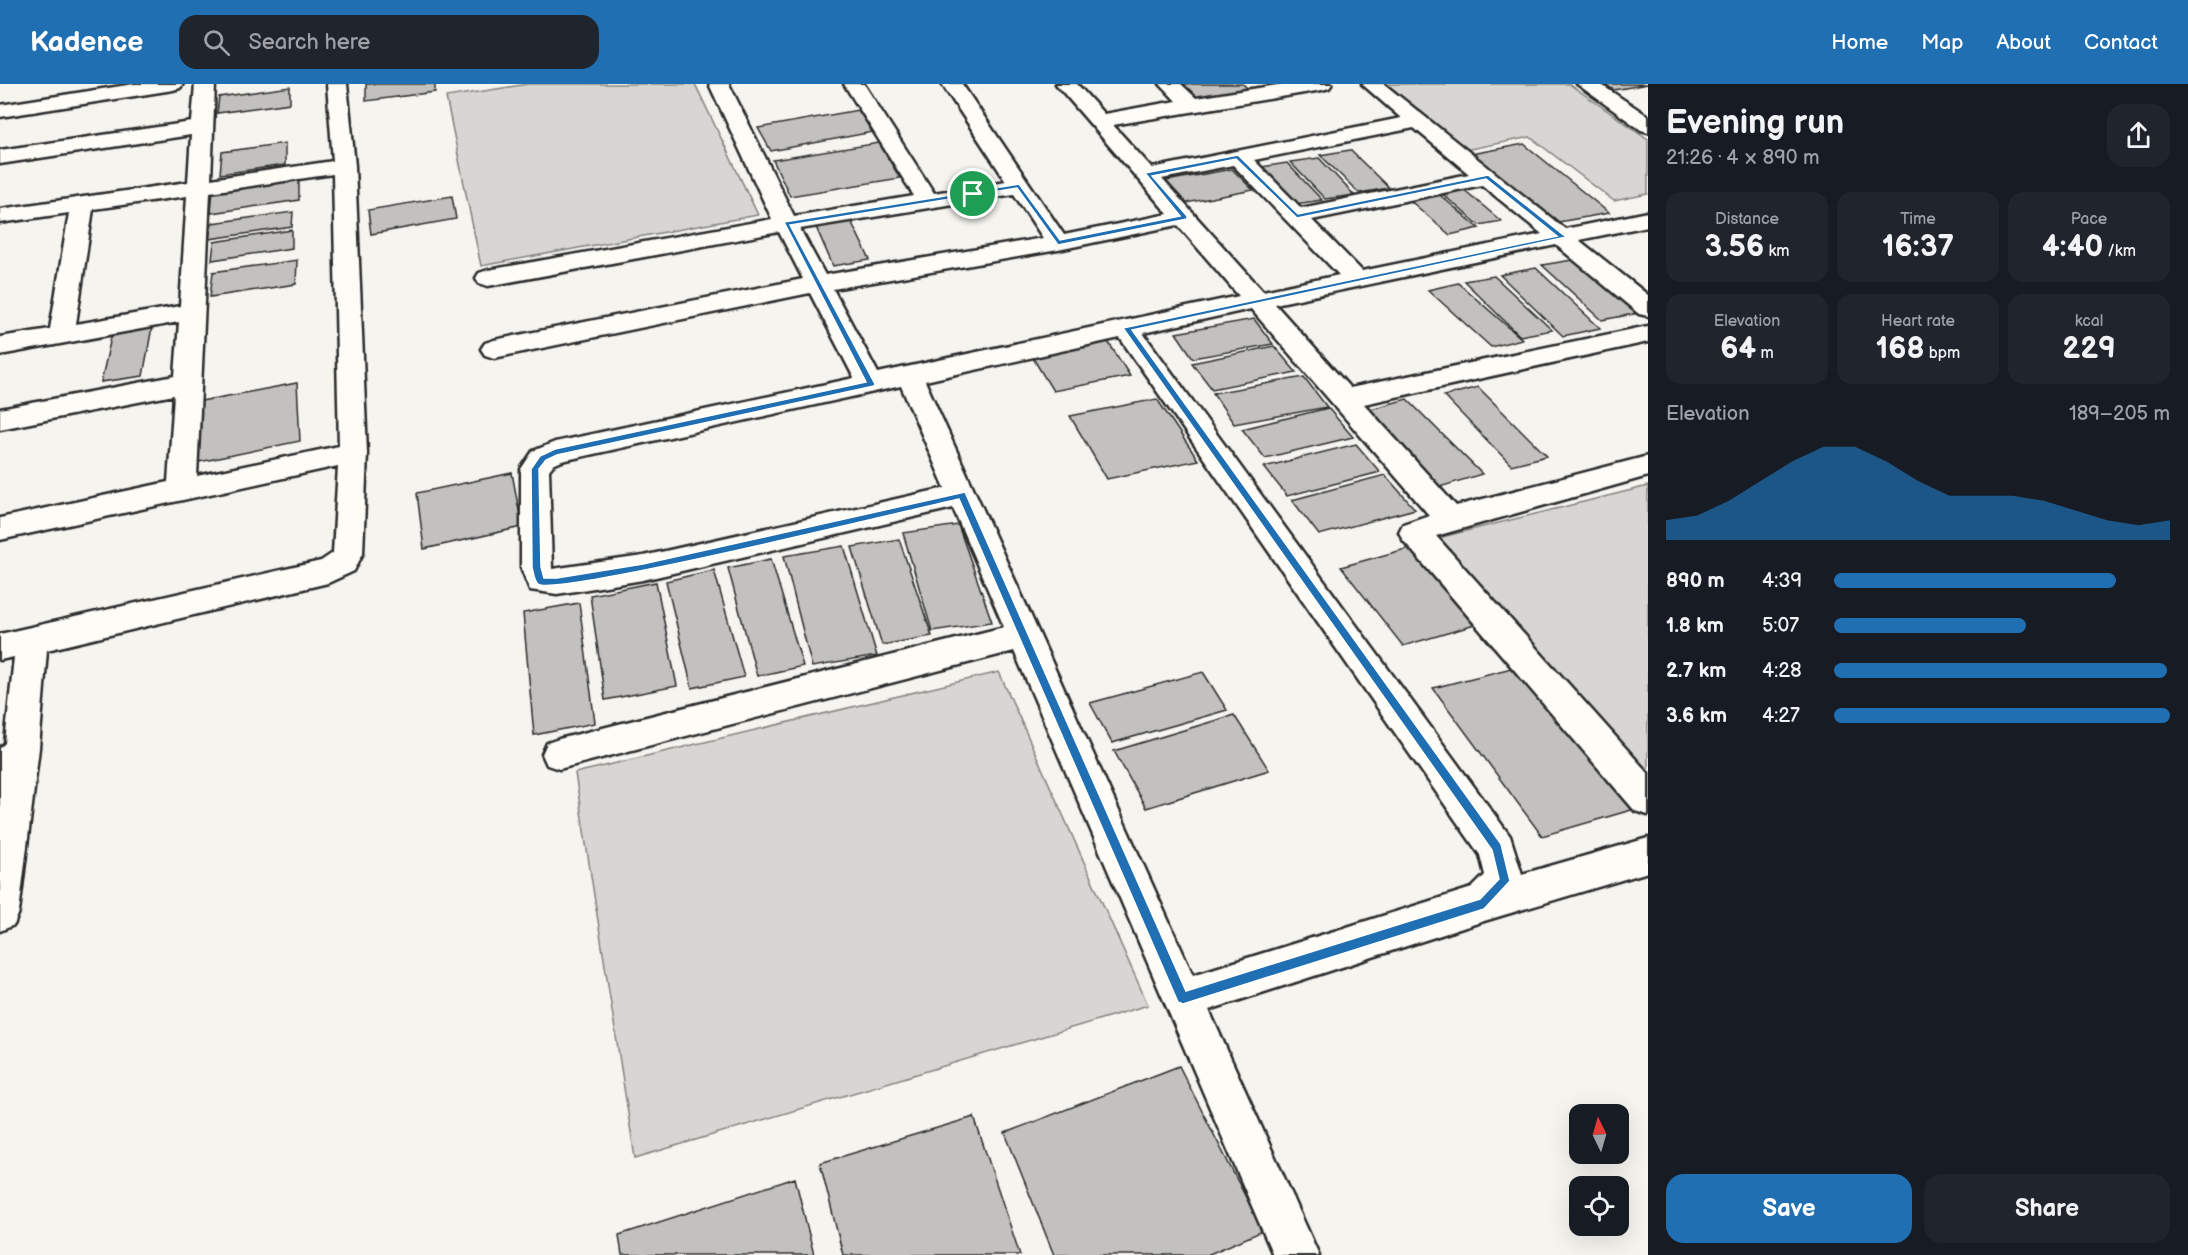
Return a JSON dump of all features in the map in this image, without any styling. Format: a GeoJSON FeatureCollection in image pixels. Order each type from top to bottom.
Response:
{"type":"FeatureCollection","features":[{"type":"Feature","properties":{"kind":"street"},"geometry":{"type":"LineString","coordinates":[[0,111],[109,89],[173,84]]}},
{"type":"Feature","properties":{"kind":"street"},"geometry":{"type":"LineString","coordinates":[[182,491],[205,84]]}},
{"type":"Feature","properties":{"kind":"street"},"geometry":{"type":"LineString","coordinates":[[0,646],[328,571],[343,563],[348,553],[353,453],[344,166],[337,84]]}},
{"type":"Feature","properties":{"kind":"street"},"geometry":{"type":"LineString","coordinates":[[719,84],[786,224],[871,384]]}},
{"type":"Feature","properties":{"kind":"street"},"geometry":{"type":"LineString","coordinates":[[854,84],[928,201]]}},
{"type":"Feature","properties":{"kind":"street"},"geometry":{"type":"LineString","coordinates":[[952,84],[1058,243]]}},
{"type":"Feature","properties":{"kind":"street"},"geometry":{"type":"LineString","coordinates":[[1066,84],[1450,519]]}},
{"type":"Feature","properties":{"kind":"street"},"geometry":{"type":"LineString","coordinates":[[1170,84],[1191,105]]}},
{"type":"Feature","properties":{"kind":"street"},"geometry":{"type":"LineString","coordinates":[[1098,121],[1276,87],[1322,84]]}},
{"type":"Feature","properties":{"kind":"street"},"geometry":{"type":"LineString","coordinates":[[1372,84],[1648,308]]}},
{"type":"Feature","properties":{"kind":"street"},"geometry":{"type":"LineString","coordinates":[[1587,84],[1648,126]]}},
{"type":"Feature","properties":{"kind":"street"},"geometry":{"type":"LineString","coordinates":[[1148,175],[1419,121]]}},
{"type":"Feature","properties":{"kind":"street"},"geometry":{"type":"LineString","coordinates":[[0,157],[203,127]]}},
{"type":"Feature","properties":{"kind":"street"},"geometry":{"type":"LineString","coordinates":[[1238,157],[1357,279]]}},
{"type":"Feature","properties":{"kind":"street"},"geometry":{"type":"LineString","coordinates":[[0,216],[344,166]]}},
{"type":"Feature","properties":{"kind":"street"},"geometry":{"type":"LineString","coordinates":[[1297,216],[1488,177]]}},
{"type":"Feature","properties":{"kind":"street"},"geometry":{"type":"LineString","coordinates":[[488,278],[786,224],[1019,186]]}},
{"type":"Feature","properties":{"kind":"street"},"geometry":{"type":"LineString","coordinates":[[62,335],[82,204]]}},
{"type":"Feature","properties":{"kind":"street"},"geometry":{"type":"LineString","coordinates":[[495,349],[819,284],[1058,243],[1185,217]]}},
{"type":"Feature","properties":{"kind":"street"},"geometry":{"type":"LineString","coordinates":[[962,495],[643,568],[557,582],[541,581],[536,567],[535,469],[543,458],[555,452],[909,374],[1648,219]]}},
{"type":"Feature","properties":{"kind":"street"},"geometry":{"type":"LineString","coordinates":[[0,346],[192,312]]}},
{"type":"Feature","properties":{"kind":"street"},"geometry":{"type":"LineString","coordinates":[[1127,328],[1497,848],[1505,881],[1484,903]]}},
{"type":"Feature","properties":{"kind":"street"},"geometry":{"type":"LineString","coordinates":[[1344,399],[1648,334]]}},
{"type":"Feature","properties":{"kind":"street"},"geometry":{"type":"LineString","coordinates":[[909,374],[1296,1255]]}},
{"type":"Feature","properties":{"kind":"street"},"geometry":{"type":"LineString","coordinates":[[0,419],[188,383]]}},
{"type":"Feature","properties":{"kind":"street"},"geometry":{"type":"LineString","coordinates":[[0,528],[353,453]]}},
{"type":"Feature","properties":{"kind":"street"},"geometry":{"type":"LineString","coordinates":[[1648,466],[1450,519],[1414,532],[1648,799]]}},
{"type":"Feature","properties":{"kind":"street"},"geometry":{"type":"LineString","coordinates":[[559,754],[1023,635]]}},
{"type":"Feature","properties":{"kind":"street"},"geometry":{"type":"LineString","coordinates":[[0,912],[11,757],[32,640]]}},
{"type":"Feature","properties":{"kind":"street"},"geometry":{"type":"LineString","coordinates":[[1183,998],[1484,903],[1648,855]]}},
{"type":"Feature","properties":{"kind":"shaded area"},"geometry":{"type":"Polygon","coordinates":[[[528,84],[695,84],[758,215],[481,266],[446,97],[528,84]]]}},
{"type":"Feature","properties":{"kind":"shaded area"},"geometry":{"type":"Polygon","coordinates":[[[1383,84],[1569,84],[1648,139],[1648,194],[1614,201],[1530,137],[1465,150],[1383,84]]]}},
{"type":"Feature","properties":{"kind":"shaded area"},"geometry":{"type":"Polygon","coordinates":[[[1648,486],[1648,789],[1438,538],[1648,486]]]}},
{"type":"Feature","properties":{"kind":"shaded area"},"geometry":{"type":"Polygon","coordinates":[[[999,672],[1148,1005],[635,1158],[575,773],[999,672]]]}},
{"type":"Feature","properties":{"kind":"building"},"geometry":{"type":"Polygon","coordinates":[[[366,84],[435,84],[435,92],[366,101],[366,84]]]}},
{"type":"Feature","properties":{"kind":"building"},"geometry":{"type":"Polygon","coordinates":[[[1181,84],[1243,84],[1249,90],[1190,98],[1181,84]]]}},
{"type":"Feature","properties":{"kind":"building"},"geometry":{"type":"Polygon","coordinates":[[[1605,84],[1648,84],[1614,90],[1605,84]]]}},
{"type":"Feature","properties":{"kind":"building"},"geometry":{"type":"Polygon","coordinates":[[[290,87],[290,103],[217,113],[219,97],[290,87]]]}},
{"type":"Feature","properties":{"kind":"building"},"geometry":{"type":"Polygon","coordinates":[[[858,110],[873,132],[771,151],[758,128],[858,110]]]}},
{"type":"Feature","properties":{"kind":"building"},"geometry":{"type":"Polygon","coordinates":[[[285,143],[285,165],[220,174],[222,152],[285,143]]]}},
{"type":"Feature","properties":{"kind":"building"},"geometry":{"type":"Polygon","coordinates":[[[879,143],[900,178],[790,196],[773,160],[879,143]]]}},
{"type":"Feature","properties":{"kind":"building"},"geometry":{"type":"Polygon","coordinates":[[[1524,144],[1609,213],[1553,223],[1471,154],[1524,144]]]}},
{"type":"Feature","properties":{"kind":"building"},"geometry":{"type":"Polygon","coordinates":[[[1350,150],[1389,188],[1359,193],[1320,155],[1350,150]]]}},
{"type":"Feature","properties":{"kind":"building"},"geometry":{"type":"Polygon","coordinates":[[[1319,158],[1354,195],[1325,199],[1290,162],[1319,158]]]}},
{"type":"Feature","properties":{"kind":"building"},"geometry":{"type":"Polygon","coordinates":[[[1287,163],[1322,200],[1289,205],[1255,168],[1287,163]]]}},
{"type":"Feature","properties":{"kind":"building"},"geometry":{"type":"Polygon","coordinates":[[[1232,169],[1253,190],[1186,203],[1166,181],[1232,169]]]}},
{"type":"Feature","properties":{"kind":"building"},"geometry":{"type":"Polygon","coordinates":[[[299,175],[299,200],[211,213],[213,188],[299,175]]]}},
{"type":"Feature","properties":{"kind":"building"},"geometry":{"type":"Polygon","coordinates":[[[1462,188],[1501,221],[1479,225],[1441,193],[1462,188]]]}},
{"type":"Feature","properties":{"kind":"building"},"geometry":{"type":"Polygon","coordinates":[[[1435,191],[1479,228],[1450,235],[1407,198],[1435,191]]]}},
{"type":"Feature","properties":{"kind":"building"},"geometry":{"type":"Polygon","coordinates":[[[452,196],[456,219],[371,234],[368,210],[452,196]]]}},
{"type":"Feature","properties":{"kind":"building"},"geometry":{"type":"Polygon","coordinates":[[[293,212],[292,227],[209,239],[212,223],[293,212]]]}},
{"type":"Feature","properties":{"kind":"building"},"geometry":{"type":"Polygon","coordinates":[[[851,221],[870,260],[833,266],[816,227],[851,221]]]}},
{"type":"Feature","properties":{"kind":"building"},"geometry":{"type":"Polygon","coordinates":[[[292,230],[292,248],[212,260],[214,242],[292,230]]]}},
{"type":"Feature","properties":{"kind":"building"},"geometry":{"type":"Polygon","coordinates":[[[1578,259],[1639,313],[1602,320],[1542,265],[1578,259]]]}},
{"type":"Feature","properties":{"kind":"building"},"geometry":{"type":"Polygon","coordinates":[[[297,260],[296,284],[210,297],[213,272],[297,260]]]}},
{"type":"Feature","properties":{"kind":"building"},"geometry":{"type":"Polygon","coordinates":[[[1536,268],[1600,328],[1563,336],[1500,275],[1536,268]]]}},
{"type":"Feature","properties":{"kind":"building"},"geometry":{"type":"Polygon","coordinates":[[[1494,276],[1552,330],[1520,336],[1464,281],[1494,276]]]}},
{"type":"Feature","properties":{"kind":"building"},"geometry":{"type":"Polygon","coordinates":[[[1458,283],[1522,339],[1491,347],[1428,290],[1458,283]]]}},
{"type":"Feature","properties":{"kind":"building"},"geometry":{"type":"Polygon","coordinates":[[[1254,319],[1273,344],[1193,358],[1176,333],[1254,319]]]}},
{"type":"Feature","properties":{"kind":"building"},"geometry":{"type":"Polygon","coordinates":[[[152,327],[143,376],[101,382],[112,333],[152,327]]]}},
{"type":"Feature","properties":{"kind":"building"},"geometry":{"type":"Polygon","coordinates":[[[1107,340],[1130,376],[1053,391],[1031,355],[1107,340]]]}},
{"type":"Feature","properties":{"kind":"building"},"geometry":{"type":"Polygon","coordinates":[[[1274,346],[1296,372],[1212,389],[1192,363],[1274,346]]]}},
{"type":"Feature","properties":{"kind":"building"},"geometry":{"type":"Polygon","coordinates":[[[1304,377],[1327,407],[1234,424],[1213,393],[1304,377]]]}},
{"type":"Feature","properties":{"kind":"building"},"geometry":{"type":"Polygon","coordinates":[[[297,383],[300,441],[194,463],[196,402],[297,383]]]}},
{"type":"Feature","properties":{"kind":"building"},"geometry":{"type":"Polygon","coordinates":[[[1478,387],[1547,456],[1511,465],[1444,396],[1478,387]]]}},
{"type":"Feature","properties":{"kind":"building"},"geometry":{"type":"Polygon","coordinates":[[[1157,399],[1198,460],[1107,479],[1070,416],[1157,399]]]}},
{"type":"Feature","properties":{"kind":"building"},"geometry":{"type":"Polygon","coordinates":[[[1407,399],[1482,474],[1440,487],[1367,410],[1407,399]]]}},
{"type":"Feature","properties":{"kind":"building"},"geometry":{"type":"Polygon","coordinates":[[[1328,408],[1353,437],[1265,458],[1242,429],[1328,408]]]}},
{"type":"Feature","properties":{"kind":"building"},"geometry":{"type":"Polygon","coordinates":[[[1356,444],[1380,472],[1287,496],[1264,467],[1356,444]]]}},
{"type":"Feature","properties":{"kind":"building"},"geometry":{"type":"Polygon","coordinates":[[[512,473],[522,527],[424,549],[417,493],[512,473]]]}},
{"type":"Feature","properties":{"kind":"building"},"geometry":{"type":"Polygon","coordinates":[[[1385,475],[1415,509],[1319,535],[1292,500],[1385,475]]]}},
{"type":"Feature","properties":{"kind":"building"},"geometry":{"type":"Polygon","coordinates":[[[958,525],[992,622],[932,631],[903,533],[958,525]]]}},
{"type":"Feature","properties":{"kind":"building"},"geometry":{"type":"Polygon","coordinates":[[[899,539],[932,636],[882,645],[852,547],[899,539]]]}},
{"type":"Feature","properties":{"kind":"building"},"geometry":{"type":"Polygon","coordinates":[[[1420,545],[1485,622],[1403,646],[1341,567],[1420,545]]]}},
{"type":"Feature","properties":{"kind":"building"},"geometry":{"type":"Polygon","coordinates":[[[844,546],[877,656],[812,667],[784,556],[844,546]]]}},
{"type":"Feature","properties":{"kind":"building"},"geometry":{"type":"Polygon","coordinates":[[[771,559],[803,666],[757,676],[728,568],[771,559]]]}},
{"type":"Feature","properties":{"kind":"building"},"geometry":{"type":"Polygon","coordinates":[[[714,570],[744,677],[692,688],[666,581],[714,570]]]}},
{"type":"Feature","properties":{"kind":"building"},"geometry":{"type":"Polygon","coordinates":[[[656,582],[677,686],[605,700],[590,595],[656,582]]]}},
{"type":"Feature","properties":{"kind":"building"},"geometry":{"type":"Polygon","coordinates":[[[579,603],[595,723],[534,735],[523,613],[579,603]]]}},
{"type":"Feature","properties":{"kind":"building"},"geometry":{"type":"Polygon","coordinates":[[[1523,665],[1638,808],[1542,836],[1433,688],[1523,665]]]}},
{"type":"Feature","properties":{"kind":"building"},"geometry":{"type":"Polygon","coordinates":[[[1203,672],[1227,710],[1112,743],[1090,703],[1203,672]]]}},
{"type":"Feature","properties":{"kind":"building"},"geometry":{"type":"Polygon","coordinates":[[[1234,715],[1269,770],[1146,808],[1114,751],[1234,715]]]}},
{"type":"Feature","properties":{"kind":"building"},"geometry":{"type":"Polygon","coordinates":[[[1179,1066],[1263,1231],[1207,1255],[1054,1255],[1005,1133],[1179,1066]]]}},
{"type":"Feature","properties":{"kind":"building"},"geometry":{"type":"Polygon","coordinates":[[[974,1117],[1020,1255],[843,1255],[820,1163],[974,1117]]]}},
{"type":"Feature","properties":{"kind":"building"},"geometry":{"type":"Polygon","coordinates":[[[795,1178],[814,1255],[622,1255],[619,1235],[795,1178]]]}},
{"type":"Feature","properties":{"kind":"route"},"geometry":{"type":"LineString","coordinates":[[1238,157],[1297,216],[1488,177],[1562,237],[1127,328],[1497,848],[1505,881],[1484,903],[1183,998],[962,495],[643,568],[557,582],[541,581],[536,567],[535,469],[543,458],[555,452],[871,384],[786,224],[973,194],[1019,186],[1058,243],[1185,217],[1148,175],[1238,157]]}}]}
